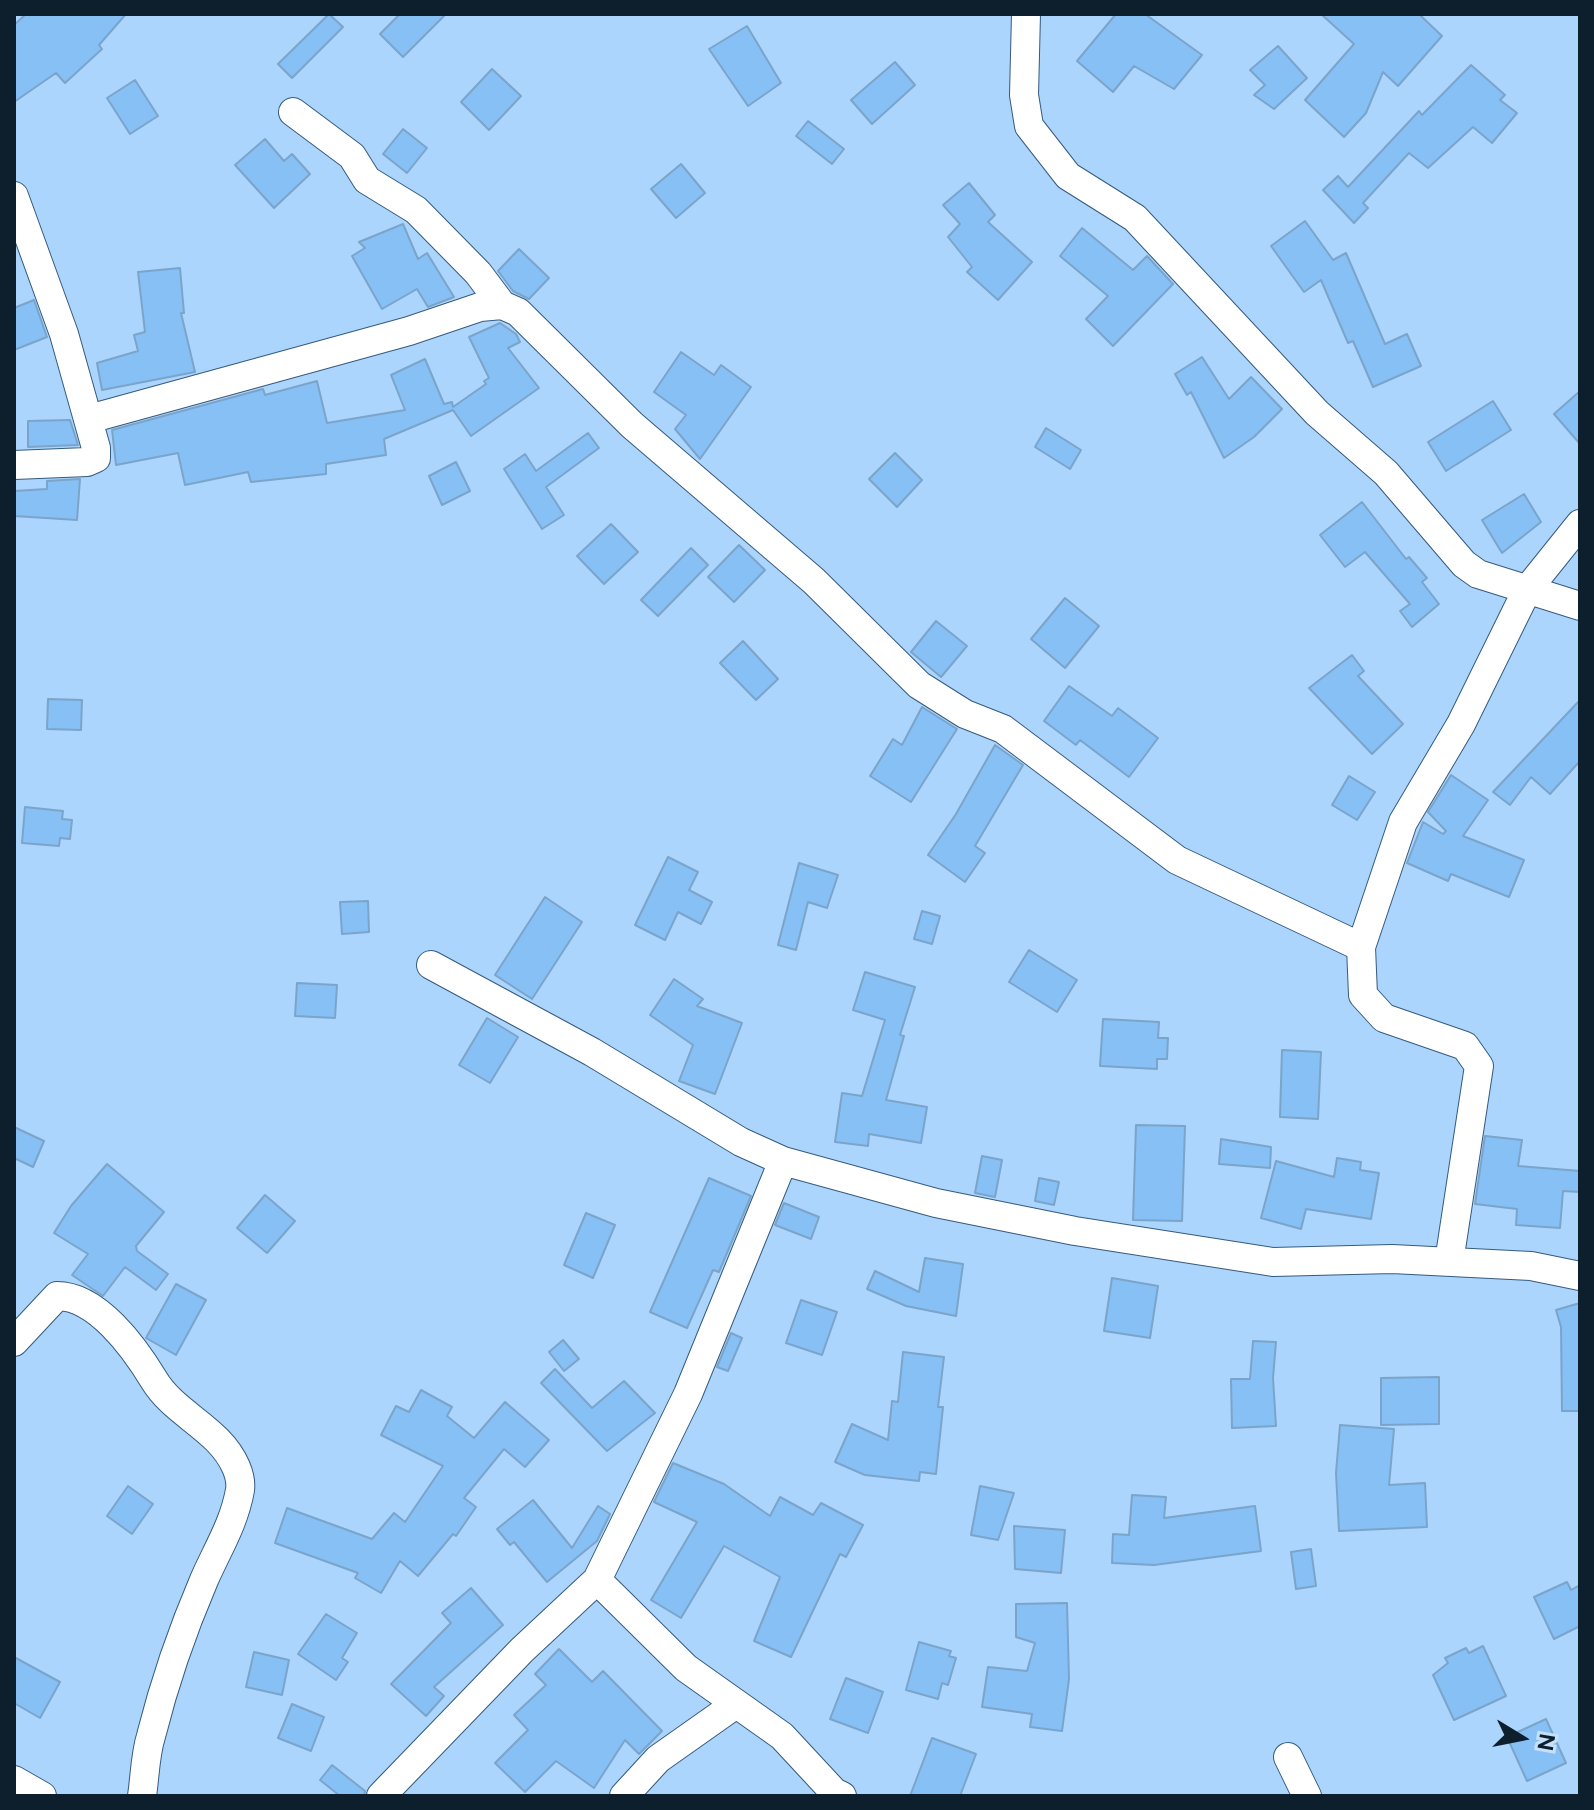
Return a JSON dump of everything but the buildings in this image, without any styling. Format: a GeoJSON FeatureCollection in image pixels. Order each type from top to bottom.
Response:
{"type":"FeatureCollection","features":[{"type":"Feature","properties":{"kind":"street"},"geometry":{"type":"LineString","coordinates":[[1026,14],[1024,95],[1029,126],[1068,176],[1135,218],[1317,413],[1386,473],[1464,564],[1478,574],[1580,606]]}},
{"type":"Feature","properties":{"kind":"street"},"geometry":{"type":"LineString","coordinates":[[293,112],[352,156],[367,180],[416,210],[478,273],[502,305]]}},
{"type":"Feature","properties":{"kind":"street"},"geometry":{"type":"LineString","coordinates":[[14,196],[64,334],[89,419],[96,458],[87,462],[14,465]]}},
{"type":"Feature","properties":{"kind":"street"},"geometry":{"type":"LineString","coordinates":[[89,419],[409,331],[480,307],[502,305],[518,312],[632,425],[814,581],[919,685],[965,714],[1003,729],[1177,860],[1361,947]]}},
{"type":"Feature","properties":{"kind":"street"},"geometry":{"type":"LineString","coordinates":[[1449,1262],[1479,1066],[1465,1046],[1384,1018],[1363,995],[1361,947],[1403,822],[1461,724],[1527,590],[1580,524]]}},
{"type":"Feature","properties":{"kind":"street"},"geometry":{"type":"LineString","coordinates":[[431,965],[592,1052],[741,1142],[783,1161],[936,1203],[1075,1231],[1273,1262],[1449,1262],[1531,1266],[1580,1276]]}},
{"type":"Feature","properties":{"kind":"street"},"geometry":{"type":"LineString","coordinates":[[381,1796],[522,1650],[597,1580],[688,1394],[783,1161]]}},
{"type":"Feature","properties":{"kind":"street"},"geometry":{"type":"LineString","coordinates":[[14,1342],[57,1296],[74,1296],[116,1330],[141,1359],[160,1390],[182,1412],[213,1433],[236,1466],[241,1486],[231,1526],[204,1581],[155,1723],[142,1796]]}},
{"type":"Feature","properties":{"kind":"street"},"geometry":{"type":"LineString","coordinates":[[597,1580],[686,1668],[782,1736],[834,1792],[842,1796]]}},
{"type":"Feature","properties":{"kind":"street"},"geometry":{"type":"LineString","coordinates":[[624,1796],[658,1759],[736,1704]]}},
{"type":"Feature","properties":{"kind":"street"},"geometry":{"type":"LineString","coordinates":[[1288,1757],[1307,1796]]}},
{"type":"Feature","properties":{"kind":"street"},"geometry":{"type":"LineString","coordinates":[[14,1780],[42,1796]]}}]}
